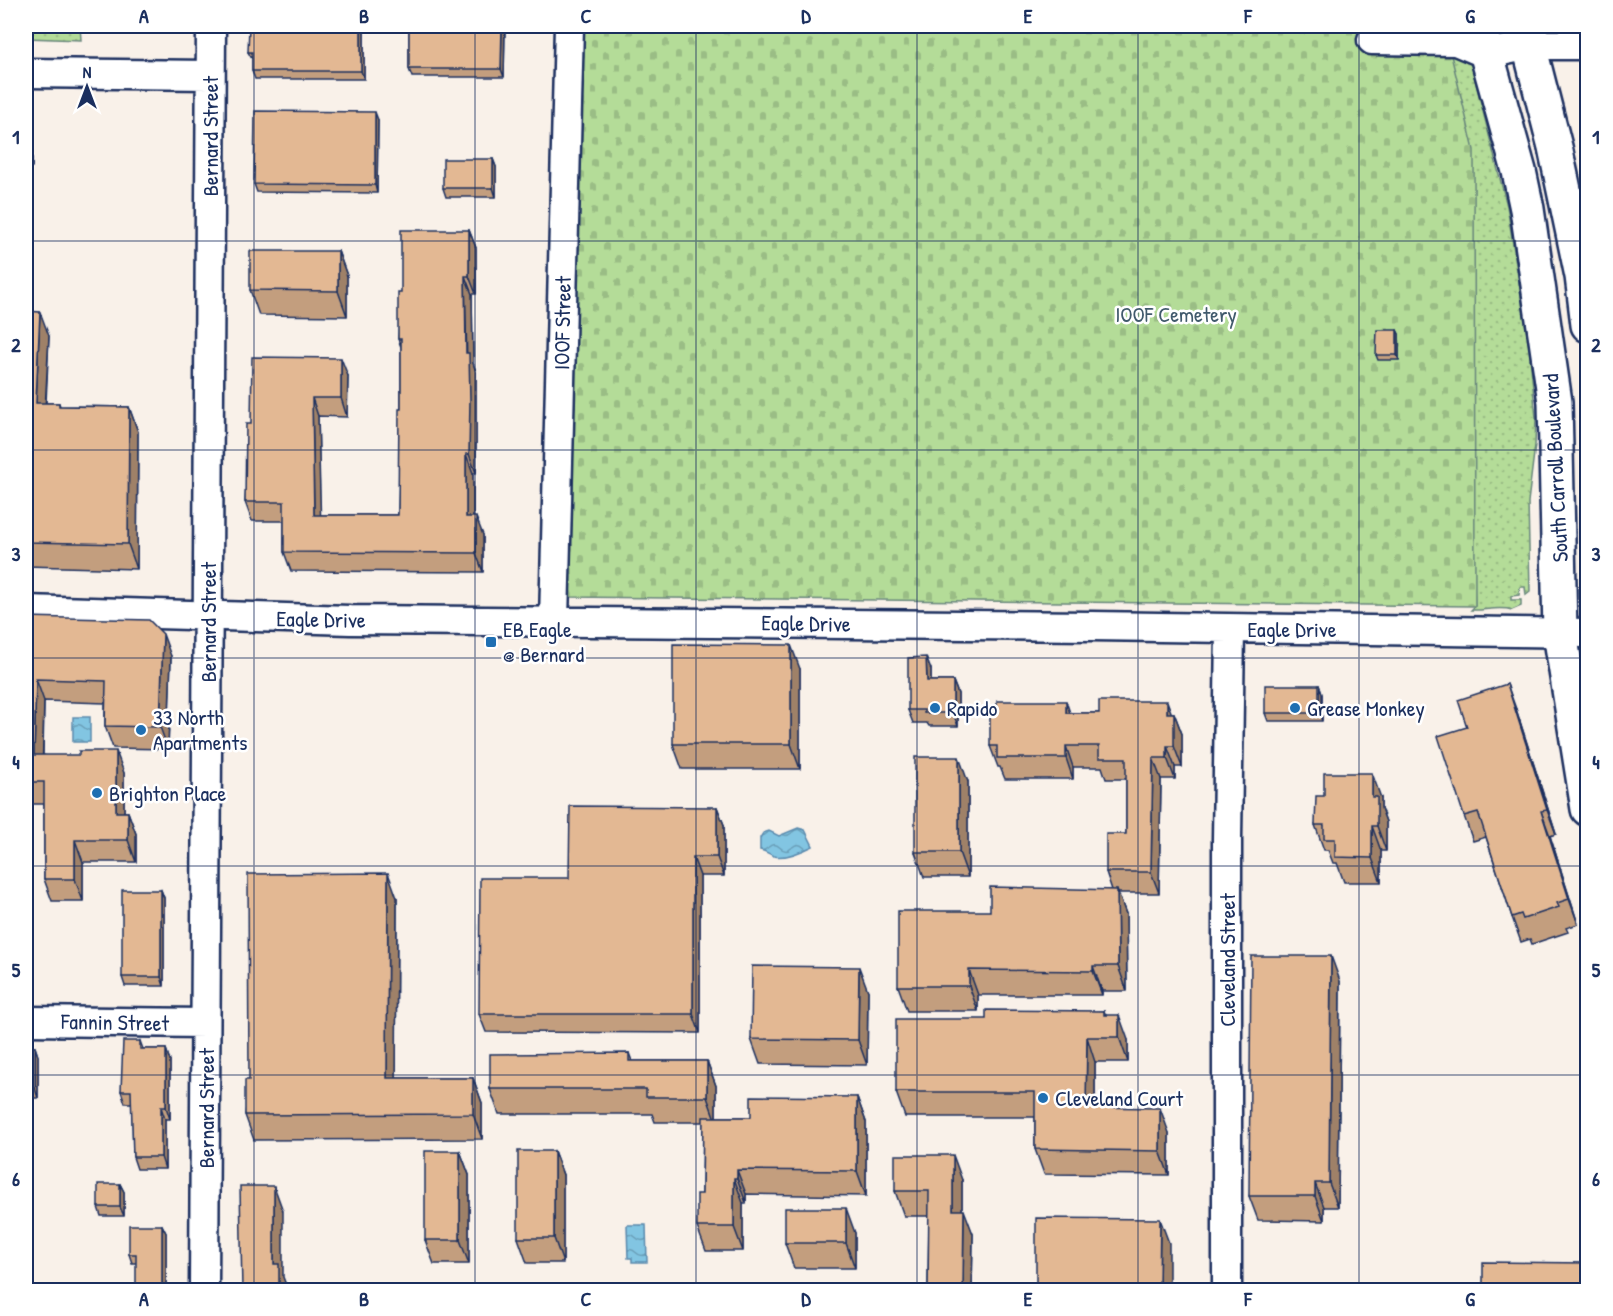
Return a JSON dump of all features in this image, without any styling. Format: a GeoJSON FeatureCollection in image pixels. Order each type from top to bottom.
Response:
{"type":"FeatureCollection","features":[{"type":"Feature","properties":{"kind":"main road"},"geometry":{"type":"LineString","coordinates":[[1527,35],[1558,159],[1582,276],[1587,325]]}},
{"type":"Feature","properties":{"kind":"main road","name":"South Carroll Boulevard"},"geometry":{"type":"LineString","coordinates":[[1483,40],[1527,208],[1556,402],[1587,809]]}},
{"type":"Feature","properties":{"kind":"street","name":"Bernard Street"},"geometry":{"type":"LineString","coordinates":[[204,1290],[211,26]]}},
{"type":"Feature","properties":{"kind":"street","name":"IOOF Street"},"geometry":{"type":"LineString","coordinates":[[554,621],[569,26]]}},
{"type":"Feature","properties":{"kind":"street"},"geometry":{"type":"LineString","coordinates":[[1372,40],[1456,41],[1527,35],[1587,45]]}},
{"type":"Feature","properties":{"kind":"street"},"geometry":{"type":"LineString","coordinates":[[26,73],[210,75]]}},
{"type":"Feature","properties":{"kind":"street","name":"Eagle Drive"},"geometry":{"type":"LineString","coordinates":[[26,610],[350,620],[1574,633]]}},
{"type":"Feature","properties":{"kind":"street","name":"Cleveland Street"},"geometry":{"type":"LineString","coordinates":[[1227,1290],[1227,840],[1230,629]]}},
{"type":"Feature","properties":{"kind":"street","name":"Fannin Street"},"geometry":{"type":"LineString","coordinates":[[26,1021],[206,1023]]}},
{"type":"Feature","properties":{"kind":"green space"},"geometry":{"type":"Polygon","coordinates":[[[26,26],[80,26],[81,40],[26,38],[26,26]]]}},
{"type":"Feature","properties":{"kind":"green space","name":"IOOF Cemetery"},"geometry":{"type":"Polygon","coordinates":[[[579,26],[1402,26],[1400,55],[1451,55],[1474,150],[1475,606],[568,597],[579,26]]]}},
{"type":"Feature","properties":{"kind":"green space"},"geometry":{"type":"Polygon","coordinates":[[[1451,55],[1470,60],[1507,206],[1529,347],[1536,418],[1528,502],[1530,592],[1526,595],[1525,587],[1520,587],[1519,595],[1511,596],[1511,600],[1521,600],[1521,606],[1512,610],[1502,608],[1471,610],[1475,606],[1451,55]]]}},
{"type":"Feature","properties":{"kind":"water"},"geometry":{"type":"Polygon","coordinates":[[[73,717],[90,717],[90,742],[73,742],[73,717]]]}},
{"type":"Feature","properties":{"kind":"water"},"geometry":{"type":"Polygon","coordinates":[[[798,828],[805,830],[813,846],[784,856],[774,856],[760,850],[760,838],[763,833],[769,831],[779,836],[798,828]]]}},
{"type":"Feature","properties":{"kind":"water"},"geometry":{"type":"Polygon","coordinates":[[[627,1225],[646,1225],[647,1262],[632,1262],[632,1258],[628,1258],[627,1225]]]}},
{"type":"Feature","properties":{"kind":"building"},"geometry":{"type":"Polygon","coordinates":[[[249,26],[361,26],[361,71],[252,71],[252,52],[248,52],[249,26]]]}},
{"type":"Feature","properties":{"kind":"building"},"geometry":{"type":"Polygon","coordinates":[[[409,26],[502,26],[501,69],[409,69],[409,26]]]}},
{"type":"Feature","properties":{"kind":"building"},"geometry":{"type":"Polygon","coordinates":[[[255,111],[375,112],[375,185],[254,184],[255,111]]]}},
{"type":"Feature","properties":{"kind":"building"},"geometry":{"type":"Polygon","coordinates":[[[26,114],[29,114],[29,158],[26,158],[26,114]]]}},
{"type":"Feature","properties":{"kind":"building"},"geometry":{"type":"Polygon","coordinates":[[[443,159],[493,159],[493,188],[443,188],[443,159]]]}},
{"type":"Feature","properties":{"kind":"building"},"geometry":{"type":"Polygon","coordinates":[[[401,230],[469,230],[469,276],[465,276],[466,353],[469,353],[470,400],[469,454],[466,454],[466,517],[476,517],[476,553],[284,552],[284,502],[245,502],[246,424],[251,424],[252,357],[341,358],[341,398],[312,398],[314,515],[398,515],[401,339],[398,339],[398,292],[401,292],[401,230]]]}},
{"type":"Feature","properties":{"kind":"building"},"geometry":{"type":"Polygon","coordinates":[[[250,251],[338,251],[338,291],[250,290],[250,251]]]}},
{"type":"Feature","properties":{"kind":"building"},"geometry":{"type":"Polygon","coordinates":[[[26,311],[40,312],[36,403],[59,403],[59,406],[129,407],[128,544],[26,542],[26,311]]]}},
{"type":"Feature","properties":{"kind":"building"},"geometry":{"type":"Polygon","coordinates":[[[1377,330],[1397,330],[1397,355],[1376,355],[1377,330]]]}},
{"type":"Feature","properties":{"kind":"building"},"geometry":{"type":"Polygon","coordinates":[[[26,617],[149,620],[163,634],[160,727],[105,726],[106,681],[36,679],[34,755],[79,755],[79,751],[116,751],[116,812],[128,812],[128,840],[75,840],[75,879],[44,879],[44,782],[26,782],[26,617]]]}},
{"type":"Feature","properties":{"kind":"building"},"geometry":{"type":"Polygon","coordinates":[[[673,644],[791,645],[791,744],[673,744],[673,644]]]}},
{"type":"Feature","properties":{"kind":"building","name":"Rapido"},"geometry":{"type":"Polygon","coordinates":[[[926,657],[927,681],[953,681],[953,713],[924,713],[924,710],[908,710],[908,658],[926,657]]]}},
{"type":"Feature","properties":{"kind":"building"},"geometry":{"type":"Polygon","coordinates":[[[1507,684],[1547,810],[1541,811],[1569,899],[1557,903],[1559,907],[1523,919],[1521,914],[1512,917],[1478,812],[1464,816],[1438,736],[1467,727],[1458,700],[1507,684]]]}},
{"type":"Feature","properties":{"kind":"building","name":"Grease Monkey"},"geometry":{"type":"Polygon","coordinates":[[[1265,685],[1319,685],[1319,713],[1265,713],[1265,685]]]}},
{"type":"Feature","properties":{"kind":"building"},"geometry":{"type":"Polygon","coordinates":[[[997,701],[1066,701],[1066,713],[1099,713],[1099,701],[1167,701],[1167,713],[1174,713],[1174,746],[1167,746],[1167,758],[1153,758],[1151,872],[1106,872],[1106,834],[1126,834],[1126,758],[1099,758],[1099,746],[1066,746],[1066,758],[997,758],[997,746],[990,746],[990,713],[997,713],[997,701]]]}},
{"type":"Feature","properties":{"kind":"building"},"geometry":{"type":"Polygon","coordinates":[[[915,757],[959,757],[959,852],[915,852],[915,757]]]}},
{"type":"Feature","properties":{"kind":"building"},"geometry":{"type":"Polygon","coordinates":[[[1324,773],[1372,773],[1372,797],[1377,797],[1377,826],[1372,826],[1372,858],[1335,857],[1335,839],[1324,839],[1324,825],[1315,825],[1316,796],[1324,796],[1324,773]]]}},
{"type":"Feature","properties":{"kind":"building"},"geometry":{"type":"Polygon","coordinates":[[[570,806],[717,807],[717,857],[693,857],[693,1014],[479,1014],[480,878],[569,878],[570,806]]]}},
{"type":"Feature","properties":{"kind":"building"},"geometry":{"type":"Polygon","coordinates":[[[388,873],[387,1078],[473,1078],[473,1114],[245,1115],[245,1080],[249,1080],[248,874],[388,873]]]}},
{"type":"Feature","properties":{"kind":"building"},"geometry":{"type":"Polygon","coordinates":[[[990,887],[1117,890],[1118,966],[1093,966],[1093,971],[969,970],[969,986],[898,986],[898,911],[990,911],[990,887]]]}},
{"type":"Feature","properties":{"kind":"building"},"geometry":{"type":"Polygon","coordinates":[[[122,890],[161,890],[161,977],[122,977],[122,890]]]}},
{"type":"Feature","properties":{"kind":"building"},"geometry":{"type":"Polygon","coordinates":[[[1251,956],[1331,956],[1329,1183],[1315,1183],[1315,1196],[1249,1196],[1251,956]]]}},
{"type":"Feature","properties":{"kind":"building"},"geometry":{"type":"Polygon","coordinates":[[[752,966],[859,967],[858,1040],[751,1039],[752,966]]]}},
{"type":"Feature","properties":{"kind":"building"},"geometry":{"type":"Polygon","coordinates":[[[986,1010],[1104,1011],[1104,1015],[1119,1015],[1119,1037],[1087,1037],[1086,1107],[1160,1108],[1160,1151],[1035,1149],[1035,1092],[896,1092],[896,1019],[986,1019],[986,1010]]]}},
{"type":"Feature","properties":{"kind":"building"},"geometry":{"type":"Polygon","coordinates":[[[123,1041],[140,1041],[140,1049],[166,1049],[166,1107],[161,1107],[161,1157],[133,1157],[131,1091],[121,1091],[123,1041]]]}},
{"type":"Feature","properties":{"kind":"building"},"geometry":{"type":"Polygon","coordinates":[[[26,1047],[35,1047],[35,1089],[26,1089],[26,1047]]]}},
{"type":"Feature","properties":{"kind":"building"},"geometry":{"type":"Polygon","coordinates":[[[629,1053],[629,1061],[707,1061],[707,1097],[646,1097],[646,1089],[490,1089],[490,1054],[629,1053]]]}},
{"type":"Feature","properties":{"kind":"building"},"geometry":{"type":"Polygon","coordinates":[[[751,1096],[857,1097],[857,1171],[737,1170],[737,1178],[734,1178],[734,1227],[697,1227],[697,1194],[702,1194],[703,1117],[751,1117],[751,1096]]]}},
{"type":"Feature","properties":{"kind":"building"},"geometry":{"type":"Polygon","coordinates":[[[425,1151],[460,1151],[460,1240],[425,1240],[425,1151]]]}},
{"type":"Feature","properties":{"kind":"building"},"geometry":{"type":"Polygon","coordinates":[[[518,1151],[554,1151],[554,1238],[518,1238],[518,1151]]]}},
{"type":"Feature","properties":{"kind":"building"},"geometry":{"type":"Polygon","coordinates":[[[895,1155],[953,1155],[953,1210],[964,1210],[963,1290],[928,1290],[929,1191],[895,1191],[895,1155]]]}},
{"type":"Feature","properties":{"kind":"building"},"geometry":{"type":"Polygon","coordinates":[[[98,1184],[120,1184],[120,1207],[98,1207],[98,1184]]]}},
{"type":"Feature","properties":{"kind":"building"},"geometry":{"type":"Polygon","coordinates":[[[240,1186],[274,1186],[274,1264],[279,1264],[279,1290],[242,1290],[240,1186]]]}},
{"type":"Feature","properties":{"kind":"building"},"geometry":{"type":"Polygon","coordinates":[[[785,1208],[846,1208],[846,1243],[785,1243],[785,1208]]]}},
{"type":"Feature","properties":{"kind":"building"},"geometry":{"type":"Polygon","coordinates":[[[1036,1218],[1160,1219],[1159,1290],[1036,1290],[1036,1218]]]}},
{"type":"Feature","properties":{"kind":"building"},"geometry":{"type":"Polygon","coordinates":[[[129,1225],[162,1225],[162,1290],[136,1290],[136,1254],[129,1254],[129,1225]]]}},
{"type":"Feature","properties":{"kind":"building"},"geometry":{"type":"Polygon","coordinates":[[[1483,1262],[1587,1263],[1587,1290],[1483,1290],[1483,1262]]]}},
{"type":"Feature","properties":{"kind":"place","name":"EB Eagle @ Bernard"},"geometry":{"type":"Point","coordinates":[491,642]}},
{"type":"Feature","properties":{"kind":"place","name":"Rapido"},"geometry":{"type":"Point","coordinates":[935,708]}},
{"type":"Feature","properties":{"kind":"place","name":"Grease Monkey"},"geometry":{"type":"Point","coordinates":[1295,708]}},
{"type":"Feature","properties":{"kind":"place","name":"33 North Apartments"},"geometry":{"type":"Point","coordinates":[141,730]}},
{"type":"Feature","properties":{"kind":"place","name":"Brighton Place"},"geometry":{"type":"Point","coordinates":[97,793]}},
{"type":"Feature","properties":{"kind":"place","name":"Cleveland Court"},"geometry":{"type":"Point","coordinates":[1043,1098]}}]}
